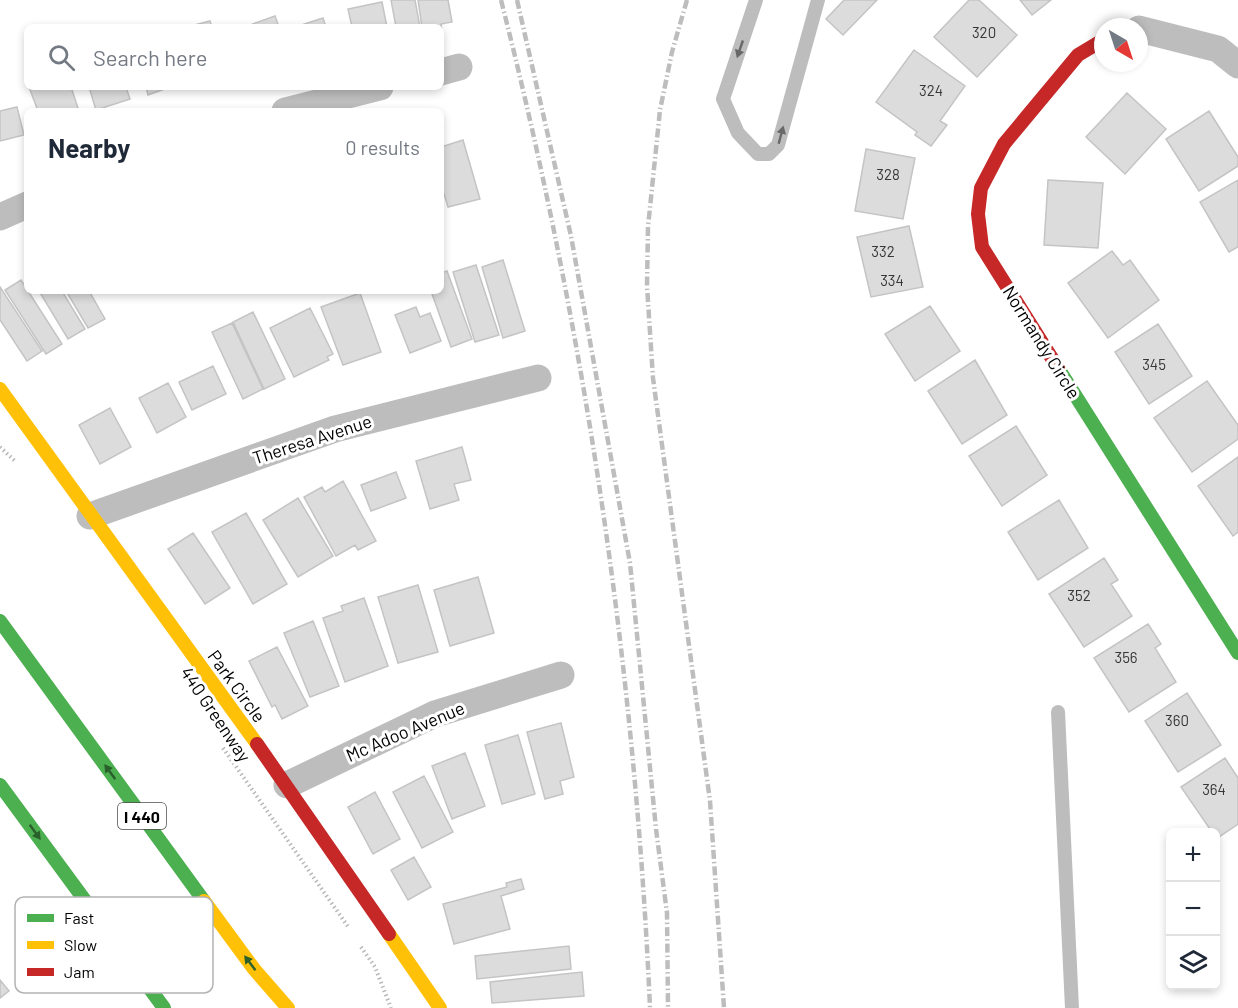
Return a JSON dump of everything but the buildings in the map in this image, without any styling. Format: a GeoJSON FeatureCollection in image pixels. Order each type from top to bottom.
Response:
{"type":"FeatureCollection","features":[{"type":"Feature","properties":{"kind":"main road","name":"Normandy Circle"},"geometry":{"type":"LineString","coordinates":[[1094,45],[1078,55],[1004,144],[981,188],[978,214],[982,247],[1238,653]]}},
{"type":"Feature","properties":{"kind":"main road","name":"Park Circle"},"geometry":{"type":"LineString","coordinates":[[0,389],[287,785],[440,1008]]}},
{"type":"Feature","properties":{"kind":"main road","name":"I 440"},"geometry":{"type":"LineString","coordinates":[[0,621],[201,897]]}},
{"type":"Feature","properties":{"kind":"main road"},"geometry":{"type":"LineString","coordinates":[[0,785],[82,897]]}},
{"type":"Feature","properties":{"kind":"main road","name":"I 440"},"geometry":{"type":"LineString","coordinates":[[213,913],[247,960],[288,1008]]}},
{"type":"Feature","properties":{"kind":"main road"},"geometry":{"type":"LineString","coordinates":[[153,993],[164,1008]]}},
{"type":"Feature","properties":{"kind":"street"},"geometry":{"type":"LineString","coordinates":[[1148,31],[1218,49],[1238,64]]}},
{"type":"Feature","properties":{"kind":"street"},"geometry":{"type":"LineString","coordinates":[[297,108],[368,90]]}},
{"type":"Feature","properties":{"kind":"street"},"geometry":{"type":"LineString","coordinates":[[0,217],[24,206]]}},
{"type":"Feature","properties":{"kind":"street","name":"Theresa Avenue"},"geometry":{"type":"LineString","coordinates":[[90,516],[335,429],[538,378]]}},
{"type":"Feature","properties":{"kind":"street","name":"Mc Adoo Avenue"},"geometry":{"type":"LineString","coordinates":[[287,785],[435,714],[561,675]]}},
{"type":"Feature","properties":{"kind":"lane"},"geometry":{"type":"LineString","coordinates":[[756,0],[723,99],[738,133],[758,154],[769,154],[778,145],[818,0]]}},
{"type":"Feature","properties":{"kind":"lane"},"geometry":{"type":"LineString","coordinates":[[1058,712],[1072,1008]]}},
{"type":"Feature","properties":{"kind":"path"},"geometry":{"type":"LineString","coordinates":[[0,447],[18,464]]}},
{"type":"Feature","properties":{"kind":"path","name":"440 Greenway"},"geometry":{"type":"LineString","coordinates":[[221,746],[271,821],[349,929]]}},
{"type":"Feature","properties":{"kind":"path"},"geometry":{"type":"LineString","coordinates":[[356,938],[375,968],[391,1008]]}},
{"type":"Feature","properties":{"kind":"railway"},"geometry":{"type":"LineString","coordinates":[[501,0],[558,249],[601,500],[632,753],[643,881],[650,1008]]}},
{"type":"Feature","properties":{"kind":"railway"},"geometry":{"type":"LineString","coordinates":[[517,0],[571,236],[630,563],[656,829],[667,913],[668,1008]]}},
{"type":"Feature","properties":{"kind":"railway"},"geometry":{"type":"LineString","coordinates":[[687,0],[672,52],[660,110],[648,227],[647,286],[653,378],[710,801],[724,1008]]}},
{"type":"Feature","properties":{"kind":"traffic: fast"},"geometry":{"type":"LineString","coordinates":[[1058,368],[1238,653]]}},
{"type":"Feature","properties":{"kind":"traffic: fast"},"geometry":{"type":"LineString","coordinates":[[0,621],[201,897]]}},
{"type":"Feature","properties":{"kind":"traffic: fast"},"geometry":{"type":"LineString","coordinates":[[0,785],[82,897]]}},
{"type":"Feature","properties":{"kind":"traffic: fast"},"geometry":{"type":"LineString","coordinates":[[153,993],[164,1008]]}},
{"type":"Feature","properties":{"kind":"traffic: slow"},"geometry":{"type":"LineString","coordinates":[[0,389],[257,744]]}},
{"type":"Feature","properties":{"kind":"traffic: slow"},"geometry":{"type":"LineString","coordinates":[[213,913],[254,969],[288,1008]]}},
{"type":"Feature","properties":{"kind":"traffic: slow"},"geometry":{"type":"LineString","coordinates":[[389,934],[440,1008]]}},
{"type":"Feature","properties":{"kind":"traffic: jam"},"geometry":{"type":"LineString","coordinates":[[1058,368],[982,247],[978,214],[981,188],[1004,144],[1078,55],[1094,45]]}},
{"type":"Feature","properties":{"kind":"traffic: jam"},"geometry":{"type":"LineString","coordinates":[[257,744],[389,934]]}}]}
